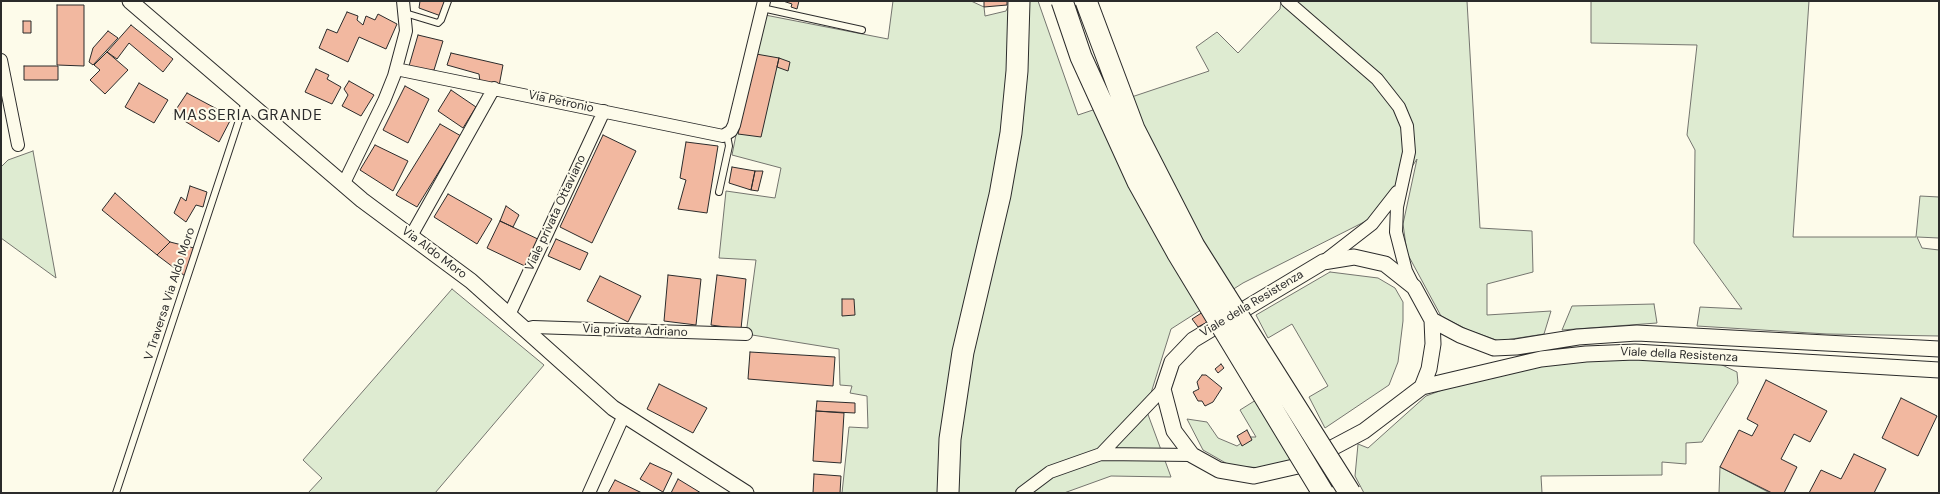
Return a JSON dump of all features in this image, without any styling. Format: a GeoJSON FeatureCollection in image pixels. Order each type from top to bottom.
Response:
{"type":"FeatureCollection","features":[{"type":"Feature","properties":{"kind":"highway"},"geometry":{"type":"LineString","coordinates":[[948,493],[952,430],[970,316],[1000,195],[1011,133],[1017,61],[1019,1]]}},
{"type":"Feature","properties":{"kind":"highway"},"geometry":{"type":"LineString","coordinates":[[1062,1],[1082,57],[1138,182],[1177,252],[1323,493]]}},
{"type":"Feature","properties":{"kind":"highway"},"geometry":{"type":"LineString","coordinates":[[1086,1],[1134,129],[1194,246],[1350,493]]}},
{"type":"Feature","properties":{"kind":"street","name":"Via Aldo Moro"},"geometry":{"type":"LineString","coordinates":[[130,1],[245,102],[343,184],[471,281],[613,408],[742,492]]}},
{"type":"Feature","properties":{"kind":"street"},"geometry":{"type":"LineString","coordinates":[[1288,1],[1377,79],[1399,106],[1407,126],[1409,152],[1397,207],[1396,232],[1406,271],[1414,287]]}},
{"type":"Feature","properties":{"kind":"street"},"geometry":{"type":"LineString","coordinates":[[727,135],[734,125],[763,4]]}},
{"type":"Feature","properties":{"kind":"street"},"geometry":{"type":"LineString","coordinates":[[343,184],[384,100],[396,69],[406,31],[404,7]]}},
{"type":"Feature","properties":{"kind":"street"},"geometry":{"type":"LineString","coordinates":[[1,60],[18,145]]}},
{"type":"Feature","properties":{"kind":"street","name":"Via Petronio"},"geometry":{"type":"LineString","coordinates":[[396,69],[722,136],[727,135]]}},
{"type":"Feature","properties":{"kind":"street"},"geometry":{"type":"LineString","coordinates":[[411,236],[494,88]]}},
{"type":"Feature","properties":{"kind":"street","name":"Viale privata Ottaviano"},"geometry":{"type":"LineString","coordinates":[[508,315],[604,111]]}},
{"type":"Feature","properties":{"kind":"street"},"geometry":{"type":"LineString","coordinates":[[1323,262],[1372,224],[1389,205],[1403,184]]}},
{"type":"Feature","properties":{"kind":"street","name":"Viale della Resistenza"},"geometry":{"type":"LineString","coordinates":[[1422,387],[1429,369],[1433,344],[1432,320],[1414,287],[1385,264],[1354,257],[1323,262],[1193,340],[1172,362],[1162,390],[1174,430],[1192,455],[1219,470],[1254,476],[1298,466],[1364,430],[1422,387],[1541,359],[1586,354],[1635,352],[1939,370]]}},
{"type":"Feature","properties":{"kind":"street","name":"Viale della Resistenza"},"geometry":{"type":"LineString","coordinates":[[1432,320],[1460,335],[1494,348],[1516,347],[1578,337],[1636,333],[1939,348]]}},
{"type":"Feature","properties":{"kind":"street","name":"Via privata Adriano"},"geometry":{"type":"LineString","coordinates":[[525,330],[533,327],[746,334]]}},
{"type":"Feature","properties":{"kind":"street"},"geometry":{"type":"LineString","coordinates":[[1101,454],[1162,390]]}},
{"type":"Feature","properties":{"kind":"street"},"geometry":{"type":"LineString","coordinates":[[588,493],[624,415]]}},
{"type":"Feature","properties":{"kind":"street"},"geometry":{"type":"LineString","coordinates":[[1022,493],[1050,472],[1101,454],[1192,455]]}},
{"type":"Feature","properties":{"kind":"lane"},"geometry":{"type":"LineString","coordinates":[[404,7],[438,23],[442,20],[448,1]]}},
{"type":"Feature","properties":{"kind":"lane"},"geometry":{"type":"LineString","coordinates":[[763,4],[862,30]]}},
{"type":"Feature","properties":{"kind":"lane","name":"V Traversa Via Aldo Moro"},"geometry":{"type":"LineString","coordinates":[[116,493],[245,102]]}},
{"type":"Feature","properties":{"kind":"lane"},"geometry":{"type":"LineString","coordinates":[[719,192],[729,146],[727,135]]}},
{"type":"Feature","properties":{"kind":"green space"},"geometry":{"type":"Polygon","coordinates":[[[893,1],[971,1],[984,7],[985,16],[1006,11],[1010,1],[1038,1],[1078,115],[1209,71],[1196,47],[1217,32],[1238,53],[1280,9],[1281,1],[1467,1],[1480,228],[1532,231],[1533,272],[1487,284],[1487,315],[1551,311],[1544,334],[1499,341],[1468,330],[1441,316],[1407,253],[1403,224],[1417,159],[1382,213],[1243,283],[1171,329],[1146,409],[1171,477],[1111,476],[1064,493],[842,493],[849,427],[868,428],[867,396],[850,393],[852,386],[840,385],[839,349],[746,334],[756,260],[719,258],[726,191],[775,198],[781,168],[732,155],[760,14],[888,39],[893,1]]]}},
{"type":"Feature","properties":{"kind":"green space"},"geometry":{"type":"Polygon","coordinates":[[[1591,1],[1809,1],[1793,237],[1916,237],[1920,196],[1939,197],[1939,238],[1917,237],[1922,248],[1939,250],[1939,336],[1827,334],[1697,326],[1700,307],[1742,309],[1694,243],[1695,150],[1687,135],[1697,45],[1591,43],[1591,1]]]}},
{"type":"Feature","properties":{"kind":"green space"},"geometry":{"type":"Polygon","coordinates":[[[33,151],[56,278],[1,238],[1,167],[8,160],[33,151]]]}},
{"type":"Feature","properties":{"kind":"green space"},"geometry":{"type":"Polygon","coordinates":[[[1330,272],[1378,278],[1395,288],[1403,302],[1403,321],[1398,362],[1389,385],[1325,428],[1309,397],[1328,386],[1292,324],[1268,338],[1256,315],[1330,272]]]}},
{"type":"Feature","properties":{"kind":"green space"},"geometry":{"type":"Polygon","coordinates":[[[452,289],[544,365],[435,493],[308,493],[322,478],[303,460],[452,289]]]}},
{"type":"Feature","properties":{"kind":"green space"},"geometry":{"type":"Polygon","coordinates":[[[1654,304],[1657,323],[1562,330],[1572,306],[1654,304]]]}},
{"type":"Feature","properties":{"kind":"green space"},"geometry":{"type":"Polygon","coordinates":[[[1668,357],[1720,364],[1737,372],[1738,383],[1702,442],[1686,443],[1686,464],[1662,462],[1662,475],[1541,476],[1542,493],[1364,493],[1355,476],[1358,444],[1368,448],[1426,396],[1472,379],[1556,362],[1668,357]]]}},
{"type":"Feature","properties":{"kind":"green space"},"geometry":{"type":"Polygon","coordinates":[[[1256,400],[1294,459],[1265,468],[1231,466],[1203,450],[1187,419],[1207,422],[1218,438],[1237,446],[1250,437],[1256,437],[1240,410],[1256,400]]]}},
{"type":"Feature","properties":{"kind":"green space"},"geometry":{"type":"Polygon","coordinates":[[[1720,467],[1770,493],[1719,493],[1720,467]]]}},
{"type":"Feature","properties":{"kind":"building"},"geometry":{"type":"Polygon","coordinates":[[[420,1],[445,1],[441,16],[419,8],[420,1]]]}},
{"type":"Feature","properties":{"kind":"building"},"geometry":{"type":"Polygon","coordinates":[[[783,1],[799,1],[797,9],[791,7],[792,4],[783,1]]]}},
{"type":"Feature","properties":{"kind":"building"},"geometry":{"type":"Polygon","coordinates":[[[984,1],[1007,1],[1007,5],[984,7],[984,1]]]}},
{"type":"Feature","properties":{"kind":"building"},"geometry":{"type":"Polygon","coordinates":[[[57,5],[84,5],[84,66],[57,65],[57,5]]]}},
{"type":"Feature","properties":{"kind":"building"},"geometry":{"type":"Polygon","coordinates":[[[347,12],[358,16],[357,20],[363,25],[366,16],[375,20],[378,14],[397,24],[386,49],[359,37],[348,62],[319,48],[327,29],[337,33],[347,12]]]}},
{"type":"Feature","properties":{"kind":"building"},"geometry":{"type":"Polygon","coordinates":[[[23,21],[31,21],[31,33],[23,33],[23,21]]]}},
{"type":"Feature","properties":{"kind":"building"},"geometry":{"type":"Polygon","coordinates":[[[131,25],[173,59],[163,72],[129,43],[117,59],[107,52],[131,25]]]}},
{"type":"Feature","properties":{"kind":"building"},"geometry":{"type":"Polygon","coordinates":[[[108,31],[118,38],[93,65],[89,62],[93,48],[108,31]]]}},
{"type":"Feature","properties":{"kind":"building"},"geometry":{"type":"Polygon","coordinates":[[[418,35],[443,41],[434,70],[423,72],[409,66],[418,35]]]}},
{"type":"Feature","properties":{"kind":"building"},"geometry":{"type":"Polygon","coordinates":[[[107,52],[128,70],[105,94],[90,80],[100,70],[94,65],[107,52]]]}},
{"type":"Feature","properties":{"kind":"building"},"geometry":{"type":"Polygon","coordinates":[[[451,53],[503,65],[499,86],[480,82],[479,74],[447,65],[451,53]]]}},
{"type":"Feature","properties":{"kind":"building"},"geometry":{"type":"Polygon","coordinates":[[[756,54],[779,58],[761,137],[738,134],[756,54]]]}},
{"type":"Feature","properties":{"kind":"building"},"geometry":{"type":"Polygon","coordinates":[[[779,58],[790,62],[788,71],[777,67],[779,58]]]}},
{"type":"Feature","properties":{"kind":"building"},"geometry":{"type":"Polygon","coordinates":[[[24,66],[58,66],[58,80],[24,80],[24,66]]]}},
{"type":"Feature","properties":{"kind":"building"},"geometry":{"type":"Polygon","coordinates":[[[316,69],[329,75],[327,79],[341,87],[332,104],[305,92],[316,69]]]}},
{"type":"Feature","properties":{"kind":"building"},"geometry":{"type":"Polygon","coordinates":[[[349,81],[374,95],[361,116],[342,106],[348,95],[344,89],[349,81]]]}},
{"type":"Feature","properties":{"kind":"building"},"geometry":{"type":"Polygon","coordinates":[[[139,83],[168,100],[154,123],[125,107],[139,83]]]}},
{"type":"Feature","properties":{"kind":"building"},"geometry":{"type":"Polygon","coordinates":[[[405,86],[429,99],[408,143],[383,130],[405,86]]]}},
{"type":"Feature","properties":{"kind":"building"},"geometry":{"type":"Polygon","coordinates":[[[451,90],[476,107],[463,128],[438,111],[451,90]]]}},
{"type":"Feature","properties":{"kind":"building"},"geometry":{"type":"Polygon","coordinates":[[[187,93],[232,117],[219,142],[173,114],[187,93]]]}},
{"type":"Feature","properties":{"kind":"building"},"geometry":{"type":"Polygon","coordinates":[[[440,124],[461,136],[417,207],[396,195],[440,124]]]}},
{"type":"Feature","properties":{"kind":"building"},"geometry":{"type":"Polygon","coordinates":[[[603,135],[636,151],[592,243],[560,227],[603,135]]]}},
{"type":"Feature","properties":{"kind":"building"},"geometry":{"type":"Polygon","coordinates":[[[686,142],[718,146],[707,213],[678,209],[686,180],[680,178],[686,142]]]}},
{"type":"Feature","properties":{"kind":"building"},"geometry":{"type":"Polygon","coordinates":[[[375,145],[408,161],[393,191],[360,170],[375,145]]]}},
{"type":"Feature","properties":{"kind":"building"},"geometry":{"type":"Polygon","coordinates":[[[732,167],[755,171],[751,190],[729,183],[732,167]]]}},
{"type":"Feature","properties":{"kind":"building"},"geometry":{"type":"Polygon","coordinates":[[[755,171],[763,171],[758,191],[751,190],[755,171]]]}},
{"type":"Feature","properties":{"kind":"building"},"geometry":{"type":"Polygon","coordinates":[[[190,186],[207,192],[203,207],[196,205],[186,222],[174,213],[181,197],[186,201],[190,186]]]}},
{"type":"Feature","properties":{"kind":"building"},"geometry":{"type":"Polygon","coordinates":[[[115,193],[170,242],[157,255],[102,210],[115,193]]]}},
{"type":"Feature","properties":{"kind":"building"},"geometry":{"type":"Polygon","coordinates":[[[448,194],[492,219],[477,244],[434,217],[448,194]]]}},
{"type":"Feature","properties":{"kind":"building"},"geometry":{"type":"Polygon","coordinates":[[[506,206],[519,215],[513,227],[500,221],[506,206]]]}},
{"type":"Feature","properties":{"kind":"building"},"geometry":{"type":"Polygon","coordinates":[[[500,221],[542,241],[529,268],[487,248],[500,221]]]}},
{"type":"Feature","properties":{"kind":"building"},"geometry":{"type":"Polygon","coordinates":[[[556,239],[588,253],[580,270],[548,256],[556,239]]]}},
{"type":"Feature","properties":{"kind":"building"},"geometry":{"type":"Polygon","coordinates":[[[170,242],[194,248],[185,276],[157,255],[170,242]]]}},
{"type":"Feature","properties":{"kind":"building"},"geometry":{"type":"Polygon","coordinates":[[[668,275],[701,279],[696,325],[664,321],[668,275]]]}},
{"type":"Feature","properties":{"kind":"building"},"geometry":{"type":"Polygon","coordinates":[[[717,275],[746,279],[741,329],[711,325],[717,275]]]}},
{"type":"Feature","properties":{"kind":"building"},"geometry":{"type":"Polygon","coordinates":[[[600,276],[641,296],[628,322],[587,301],[600,276]]]}},
{"type":"Feature","properties":{"kind":"building"},"geometry":{"type":"Polygon","coordinates":[[[842,299],[854,299],[855,315],[842,316],[842,299]]]}},
{"type":"Feature","properties":{"kind":"building"},"geometry":{"type":"Polygon","coordinates":[[[1203,312],[1209,321],[1198,327],[1192,319],[1203,312]]]}},
{"type":"Feature","properties":{"kind":"building"},"geometry":{"type":"Polygon","coordinates":[[[750,352],[835,357],[833,386],[748,379],[750,352]]]}},
{"type":"Feature","properties":{"kind":"building"},"geometry":{"type":"Polygon","coordinates":[[[1221,364],[1224,368],[1218,373],[1215,369],[1221,364]]]}},
{"type":"Feature","properties":{"kind":"building"},"geometry":{"type":"Polygon","coordinates":[[[1202,375],[1206,375],[1222,388],[1213,402],[1205,406],[1202,401],[1198,401],[1193,392],[1199,389],[1197,382],[1202,375]]]}},
{"type":"Feature","properties":{"kind":"building"},"geometry":{"type":"Polygon","coordinates":[[[1766,380],[1827,411],[1810,442],[1794,434],[1781,459],[1797,467],[1784,493],[1772,493],[1720,467],[1739,430],[1752,436],[1758,425],[1747,419],[1766,380]]]}},
{"type":"Feature","properties":{"kind":"building"},"geometry":{"type":"Polygon","coordinates":[[[659,384],[707,408],[693,433],[647,409],[659,384]]]}},
{"type":"Feature","properties":{"kind":"building"},"geometry":{"type":"Polygon","coordinates":[[[1901,398],[1937,416],[1918,456],[1882,438],[1901,398]]]}},
{"type":"Feature","properties":{"kind":"building"},"geometry":{"type":"Polygon","coordinates":[[[817,401],[855,403],[855,413],[816,411],[817,401]]]}},
{"type":"Feature","properties":{"kind":"building"},"geometry":{"type":"Polygon","coordinates":[[[816,411],[844,413],[841,463],[813,461],[816,411]]]}},
{"type":"Feature","properties":{"kind":"building"},"geometry":{"type":"Polygon","coordinates":[[[1247,430],[1252,440],[1242,446],[1237,436],[1247,430]]]}},
{"type":"Feature","properties":{"kind":"building"},"geometry":{"type":"Polygon","coordinates":[[[1854,454],[1886,469],[1874,493],[1809,493],[1821,470],[1841,479],[1854,454]]]}},
{"type":"Feature","properties":{"kind":"building"},"geometry":{"type":"Polygon","coordinates":[[[650,463],[672,473],[663,492],[640,479],[650,463]]]}},
{"type":"Feature","properties":{"kind":"building"},"geometry":{"type":"Polygon","coordinates":[[[814,474],[841,476],[840,493],[813,493],[814,474]]]}},
{"type":"Feature","properties":{"kind":"building"},"geometry":{"type":"Polygon","coordinates":[[[678,479],[701,493],[671,493],[678,479]]]}},
{"type":"Feature","properties":{"kind":"building"},"geometry":{"type":"Polygon","coordinates":[[[615,480],[642,493],[608,493],[615,480]]]}},
{"type":"Feature","properties":{"kind":"district","name":"MASSERIA GRANDE"},"geometry":{"type":"Point","coordinates":[248,116]}}]}
